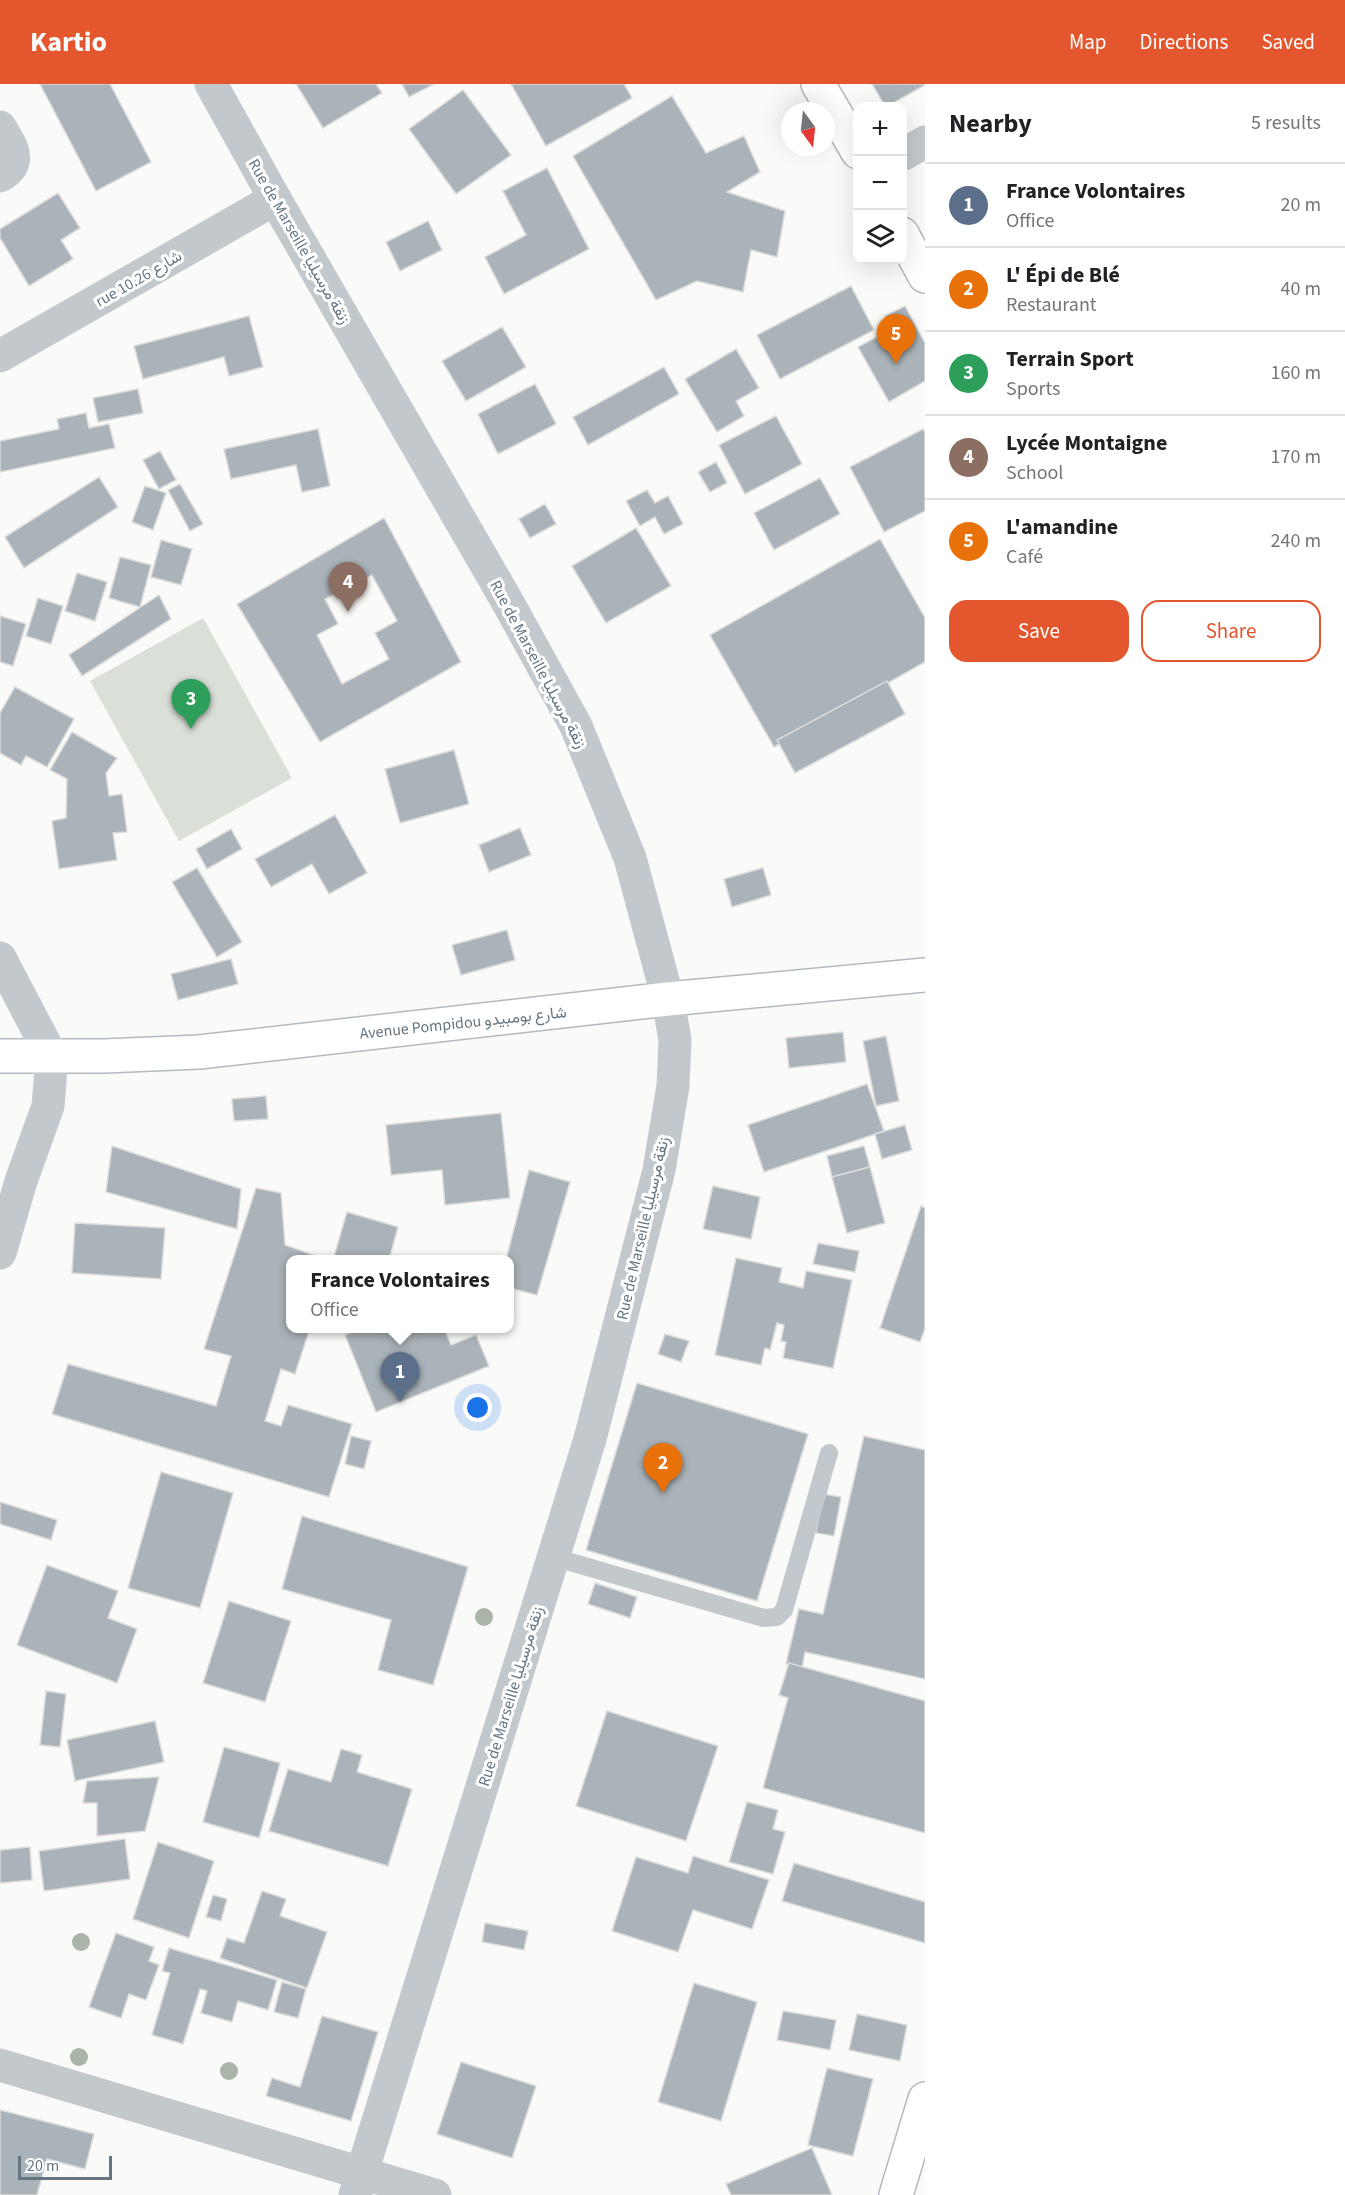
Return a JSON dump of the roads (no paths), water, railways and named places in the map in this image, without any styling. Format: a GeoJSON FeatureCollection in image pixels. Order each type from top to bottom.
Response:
{"type":"FeatureCollection","features":[{"type":"Feature","properties":{"kind":"main road"},"geometry":{"type":"LineString","coordinates":[[818,84],[853,144]]}},
{"type":"Feature","properties":{"kind":"main road"},"geometry":{"type":"LineString","coordinates":[[907,242],[925,276]]}},
{"type":"Feature","properties":{"kind":"main road","name":"Avenue Pompidou شارع بومبيدو"},"geometry":{"type":"LineString","coordinates":[[0,1056],[52,1057],[199,1052],[668,999],[925,975]]}},
{"type":"Feature","properties":{"kind":"main road"},"geometry":{"type":"LineString","coordinates":[[896,2195],[925,2099]]}},
{"type":"Feature","properties":{"kind":"street","name":"Rue de Marseille زنقة مرسيليا"},"geometry":{"type":"LineString","coordinates":[[211,84],[576,726],[630,858],[668,999],[675,1040],[673,1086],[659,1170],[590,1439],[358,2184]]}},
{"type":"Feature","properties":{"kind":"street"},"geometry":{"type":"LineString","coordinates":[[0,127],[14,157],[13,165],[0,176]]}},
{"type":"Feature","properties":{"kind":"street"},"geometry":{"type":"LineString","coordinates":[[907,153],[925,142]]}},
{"type":"Feature","properties":{"kind":"street","name":"rue 10.26 شارع"},"geometry":{"type":"LineString","coordinates":[[0,356],[275,199]]}},
{"type":"Feature","properties":{"kind":"street"},"geometry":{"type":"LineString","coordinates":[[0,957],[52,1057],[48,1106],[21,1181],[0,1253]]}},
{"type":"Feature","properties":{"kind":"street"},"geometry":{"type":"LineString","coordinates":[[0,2065],[358,2184],[435,2195]]}},
{"type":"Feature","properties":{"kind":"lane"},"geometry":{"type":"LineString","coordinates":[[553,1557],[764,1618],[777,1617],[784,1610],[829,1452]]}},
{"type":"Feature","properties":{"kind":"place","name":"L'amandine"},"geometry":{"type":"Point","coordinates":[896,364]}},
{"type":"Feature","properties":{"kind":"place","name":"Lycée Montaigne"},"geometry":{"type":"Point","coordinates":[348,612]}},
{"type":"Feature","properties":{"kind":"place","name":"Terrain Sport"},"geometry":{"type":"Point","coordinates":[191,729]}},
{"type":"Feature","properties":{"kind":"place","name":"France Volontaires"},"geometry":{"type":"Point","coordinates":[400,1402]}},
{"type":"Feature","properties":{"kind":"place","name":"L' Épi de Blé"},"geometry":{"type":"Point","coordinates":[663,1493]}}]}
